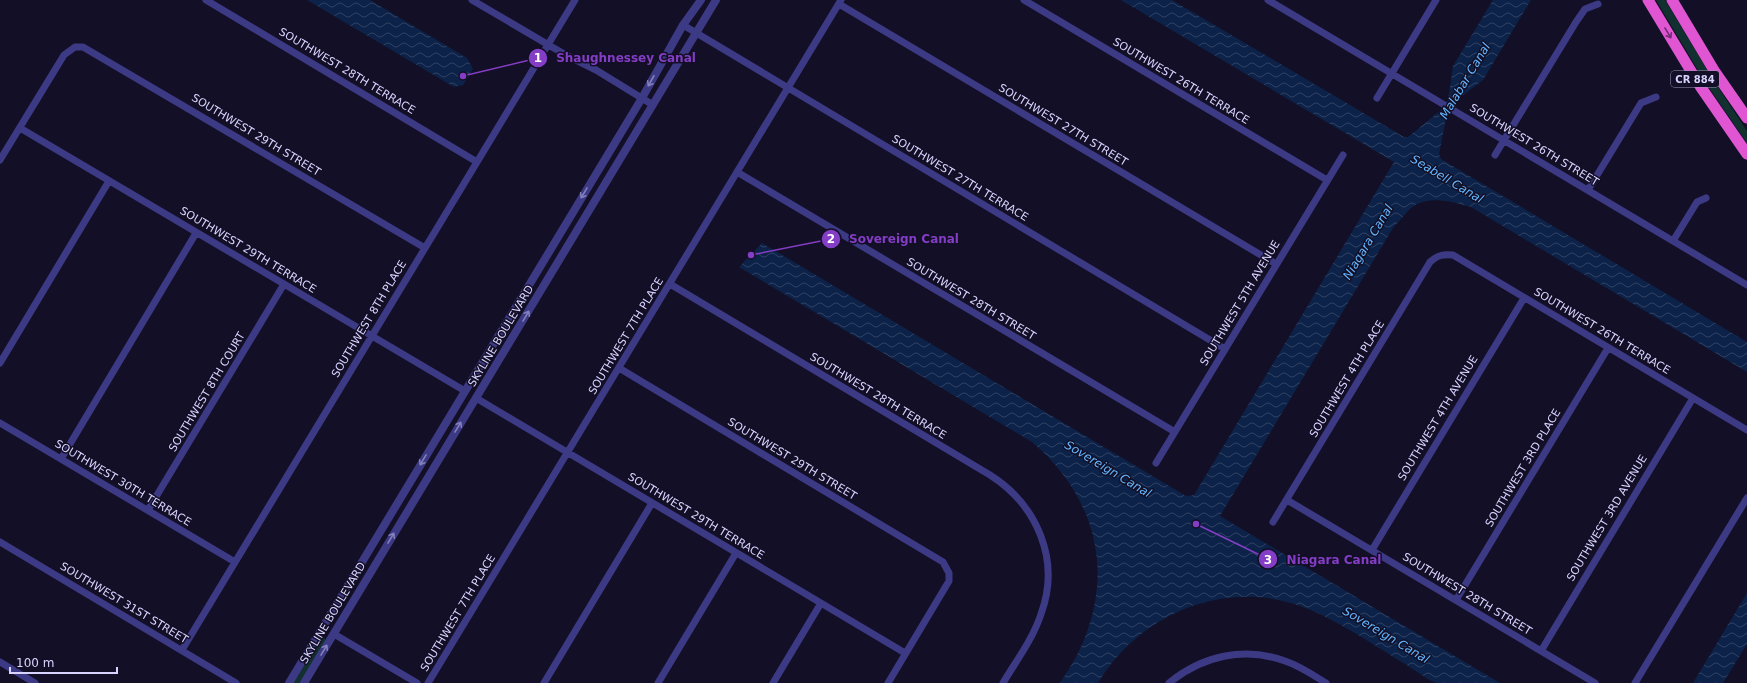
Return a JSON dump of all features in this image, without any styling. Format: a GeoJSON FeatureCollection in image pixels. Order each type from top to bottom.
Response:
{"type":"FeatureCollection","features":[{"type":"Feature","properties":{"kind":"highway","name":"CR 884"},"geometry":{"type":"LineString","coordinates":[[1648,0],[1691,73],[1747,154]]}},
{"type":"Feature","properties":{"kind":"highway","name":"CR 884"},"geometry":{"type":"LineString","coordinates":[[1672,0],[1715,72],[1747,118]]}},
{"type":"Feature","properties":{"kind":"highway"},"geometry":{"type":"LineString","coordinates":[[1715,72],[1747,107]]}},
{"type":"Feature","properties":{"kind":"street","name":"SOUTHWEST 28TH TERRACE"},"geometry":{"type":"LineString","coordinates":[[206,0],[478,162]]}},
{"type":"Feature","properties":{"kind":"street"},"geometry":{"type":"LineString","coordinates":[[472,0],[547,44],[596,70],[653,105]]}},
{"type":"Feature","properties":{"kind":"street","name":"SOUTHWEST 8TH PLACE"},"geometry":{"type":"LineString","coordinates":[[182,650],[575,0]]}},
{"type":"Feature","properties":{"kind":"street","name":"SKYLINE BOULEVARD"},"geometry":{"type":"LineString","coordinates":[[289,683],[701,0]]}},
{"type":"Feature","properties":{"kind":"street","name":"SKYLINE BOULEVARD"},"geometry":{"type":"LineString","coordinates":[[304,683],[716,0]]}},
{"type":"Feature","properties":{"kind":"street","name":"SOUTHWEST 26TH TERRACE"},"geometry":{"type":"LineString","coordinates":[[1024,0],[1327,180]]}},
{"type":"Feature","properties":{"kind":"street","name":"SOUTHWEST 26TH STREET"},"geometry":{"type":"LineString","coordinates":[[1268,0],[1747,285]]}},
{"type":"Feature","properties":{"kind":"street"},"geometry":{"type":"LineString","coordinates":[[1377,98],[1436,0]]}},
{"type":"Feature","properties":{"kind":"street","name":"SOUTHWEST 7TH PLACE"},"geometry":{"type":"LineString","coordinates":[[428,683],[840,2]]}},
{"type":"Feature","properties":{"kind":"street","name":"SOUTHWEST 27TH STREET"},"geometry":{"type":"LineString","coordinates":[[840,2],[1276,264]]}},
{"type":"Feature","properties":{"kind":"street"},"geometry":{"type":"LineString","coordinates":[[1495,155],[1576,22],[1585,9],[1598,4]]}},
{"type":"Feature","properties":{"kind":"street","name":"SOUTHWEST 27TH TERRACE"},"geometry":{"type":"LineString","coordinates":[[684,26],[1225,348]]}},
{"type":"Feature","properties":{"kind":"street","name":"SOUTHWEST 29TH STREET"},"geometry":{"type":"LineString","coordinates":[[20,128],[64,55],[75,47],[83,47],[425,248]]}},
{"type":"Feature","properties":{"kind":"street"},"geometry":{"type":"LineString","coordinates":[[1588,190],[1641,103],[1656,97]]}},
{"type":"Feature","properties":{"kind":"street"},"geometry":{"type":"LineString","coordinates":[[0,160],[20,128]]}},
{"type":"Feature","properties":{"kind":"street","name":"SOUTHWEST 29TH TERRACE"},"geometry":{"type":"LineString","coordinates":[[20,128],[465,391]]}},
{"type":"Feature","properties":{"kind":"street","name":"SOUTHWEST 5TH AVENUE"},"geometry":{"type":"LineString","coordinates":[[1156,463],[1343,155]]}},
{"type":"Feature","properties":{"kind":"street","name":"SOUTHWEST 28TH STREET"},"geometry":{"type":"LineString","coordinates":[[737,172],[1175,432]]}},
{"type":"Feature","properties":{"kind":"street"},"geometry":{"type":"LineString","coordinates":[[0,363],[109,181]]}},
{"type":"Feature","properties":{"kind":"street"},"geometry":{"type":"LineString","coordinates":[[1673,241],[1697,202],[1706,198]]}},
{"type":"Feature","properties":{"kind":"street"},"geometry":{"type":"LineString","coordinates":[[61,459],[196,233]]}},
{"type":"Feature","properties":{"kind":"street","name":"SOUTHWEST 26TH TERRACE"},"geometry":{"type":"LineString","coordinates":[[1445,254],[1453,255],[1747,430]]}},
{"type":"Feature","properties":{"kind":"street","name":"SOUTHWEST 4TH PLACE"},"geometry":{"type":"LineString","coordinates":[[1273,522],[1430,262],[1437,256],[1445,254]]}},
{"type":"Feature","properties":{"kind":"street","name":"SOUTHWEST 8TH COURT"},"geometry":{"type":"LineString","coordinates":[[148,510],[284,284]]}},
{"type":"Feature","properties":{"kind":"street","name":"SOUTHWEST 28TH TERRACE"},"geometry":{"type":"LineString","coordinates":[[670,284],[998,480],[1020,500],[1031,515],[1040,533],[1047,554],[1048,584],[1041,615],[1033,632],[1003,683]]}},
{"type":"Feature","properties":{"kind":"street","name":"SOUTHWEST 4TH AVENUE"},"geometry":{"type":"LineString","coordinates":[[1372,550],[1524,298]]}},
{"type":"Feature","properties":{"kind":"street","name":"SOUTHWEST 3RD PLACE"},"geometry":{"type":"LineString","coordinates":[[1456,600],[1608,348]]}},
{"type":"Feature","properties":{"kind":"street","name":"SOUTHWEST 29TH STREET"},"geometry":{"type":"LineString","coordinates":[[619,368],[942,562],[949,573],[949,581],[905,653]]}},
{"type":"Feature","properties":{"kind":"street"},"geometry":{"type":"LineString","coordinates":[[465,391],[476,398]]}},
{"type":"Feature","properties":{"kind":"street","name":"SOUTHWEST 29TH TERRACE"},"geometry":{"type":"LineString","coordinates":[[476,398],[905,653]]}},
{"type":"Feature","properties":{"kind":"street","name":"SOUTHWEST 3RD AVENUE"},"geometry":{"type":"LineString","coordinates":[[1541,651],[1693,398]]}},
{"type":"Feature","properties":{"kind":"street","name":"SOUTHWEST 30TH TERRACE"},"geometry":{"type":"LineString","coordinates":[[0,422],[235,562]]}},
{"type":"Feature","properties":{"kind":"street"},"geometry":{"type":"LineString","coordinates":[[1636,683],[1747,498]]}},
{"type":"Feature","properties":{"kind":"street","name":"SOUTHWEST 28TH STREET"},"geometry":{"type":"LineString","coordinates":[[1287,500],[1595,683]]}},
{"type":"Feature","properties":{"kind":"street"},"geometry":{"type":"LineString","coordinates":[[544,683],[652,503]]}},
{"type":"Feature","properties":{"kind":"street","name":"SOUTHWEST 31ST STREET"},"geometry":{"type":"LineString","coordinates":[[0,542],[236,683]]}},
{"type":"Feature","properties":{"kind":"street"},"geometry":{"type":"LineString","coordinates":[[658,683],[736,553]]}},
{"type":"Feature","properties":{"kind":"street"},"geometry":{"type":"LineString","coordinates":[[773,683],[821,603]]}},
{"type":"Feature","properties":{"kind":"street"},"geometry":{"type":"LineString","coordinates":[[322,627],[417,683]]}},
{"type":"Feature","properties":{"kind":"street"},"geometry":{"type":"LineString","coordinates":[[888,683],[905,653]]}},
{"type":"Feature","properties":{"kind":"street"},"geometry":{"type":"LineString","coordinates":[[1169,683],[1192,667],[1222,656],[1250,654],[1277,658],[1294,664],[1326,683]]}},
{"type":"Feature","properties":{"kind":"street"},"geometry":{"type":"LineString","coordinates":[[0,662],[35,683]]}},
{"type":"Feature","properties":{"kind":"green space"},"geometry":{"type":"Polygon","coordinates":[[[1656,0],[1665,0],[1712,78],[1747,131],[1747,143],[1705,82],[1656,0]]]}},
{"type":"Feature","properties":{"kind":"green space"},"geometry":{"type":"Polygon","coordinates":[[[323,637],[325,638],[325,643],[301,683],[293,683],[323,637]]]}},
{"type":"Feature","properties":{"kind":"water"},"geometry":{"type":"Polygon","coordinates":[[[307,0],[370,0],[467,58],[473,69],[463,85],[454,87],[307,0]]]}},
{"type":"Feature","properties":{"kind":"water"},"geometry":{"type":"Polygon","coordinates":[[[1121,0],[1172,0],[1404,137],[1408,137],[1441,110],[1448,100],[1453,66],[1493,0],[1531,0],[1483,80],[1453,103],[1447,113],[1439,154],[1441,159],[1747,342],[1747,372],[1471,207],[1440,200],[1424,202],[1417,204],[1410,209],[1393,228],[1220,516],[1500,683],[1436,683],[1424,677],[1360,636],[1313,611],[1283,601],[1252,597],[1221,599],[1192,606],[1164,619],[1139,636],[1117,657],[1098,683],[1060,683],[1076,657],[1084,640],[1093,612],[1097,585],[1097,559],[1092,533],[1083,508],[1070,484],[1053,462],[1032,442],[739,267],[762,243],[1186,496],[1194,495],[1394,162],[1121,0]]]}},
{"type":"Feature","properties":{"kind":"water"},"geometry":{"type":"Polygon","coordinates":[[[1747,593],[1747,644],[1723,683],[1693,683],[1747,593]]]}},
{"type":"Feature","properties":{"kind":"place","name":"Shaughnessey Canal"},"geometry":{"type":"Point","coordinates":[463,76]}},
{"type":"Feature","properties":{"kind":"place","name":"Sovereign Canal"},"geometry":{"type":"Point","coordinates":[751,255]}},
{"type":"Feature","properties":{"kind":"place","name":"Niagara Canal"},"geometry":{"type":"Point","coordinates":[1196,524]}},
{"type":"Feature","properties":{"kind":"water label","name":"Malabar Canal"},"geometry":{"type":"Point","coordinates":[1465,81]}},
{"type":"Feature","properties":{"kind":"water label","name":"Seabell Canal"},"geometry":{"type":"Point","coordinates":[1447,179]}}]}
